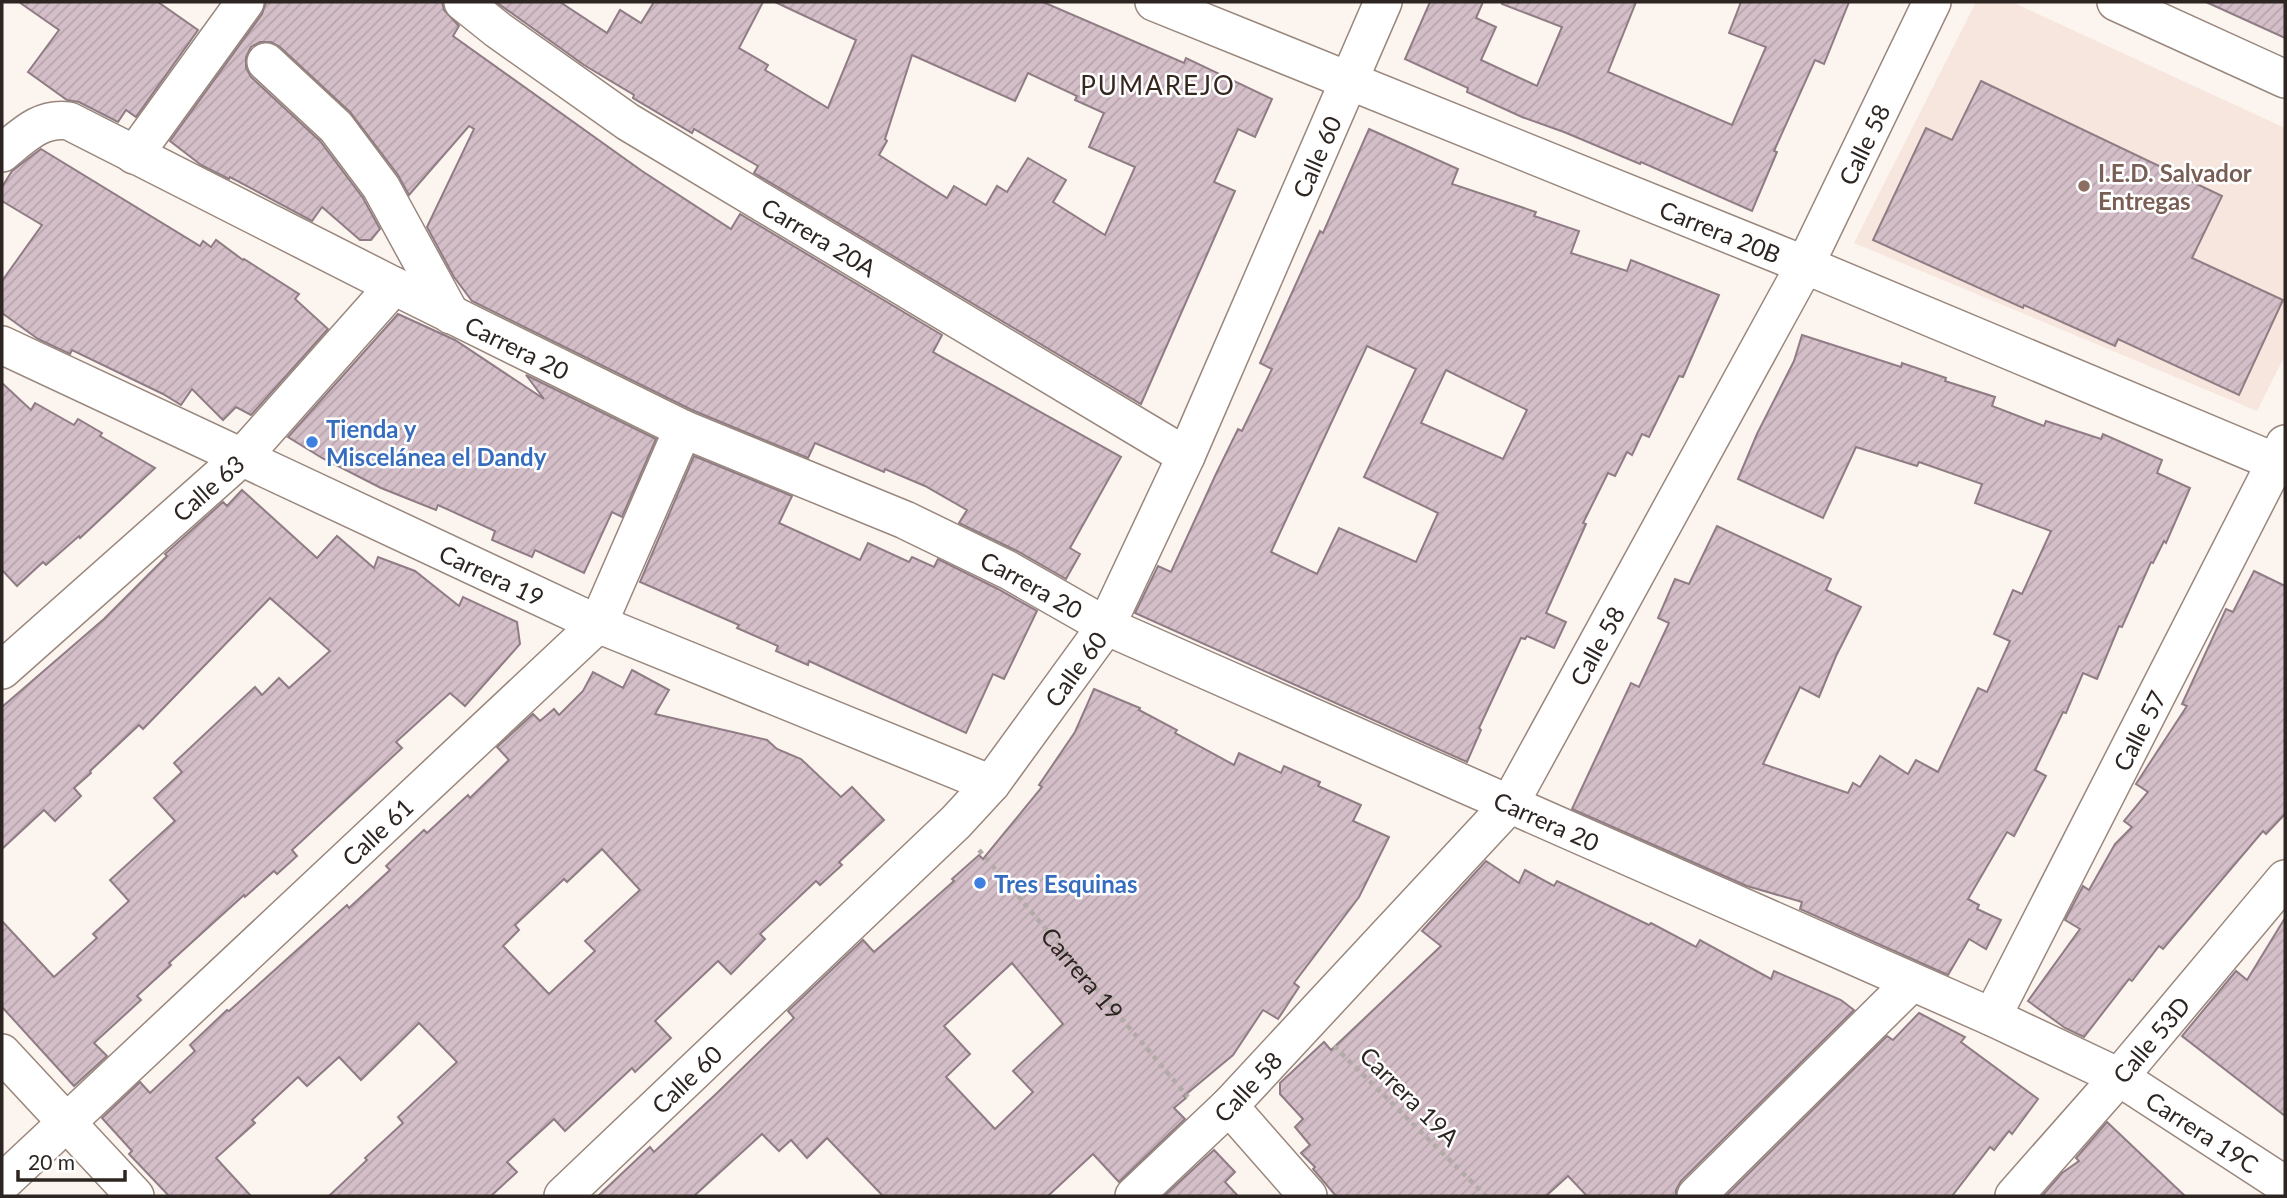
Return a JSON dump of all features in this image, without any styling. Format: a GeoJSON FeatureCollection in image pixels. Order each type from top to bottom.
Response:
{"type":"FeatureCollection","features":[{"type":"Feature","properties":{"kind":"street","name":"Carrera 20A"},"geometry":{"type":"LineString","coordinates":[[463,2],[628,122],[1186,456]]}},
{"type":"Feature","properties":{"kind":"street","name":"Carrera 20B"},"geometry":{"type":"LineString","coordinates":[[1154,2],[2282,457]]}},
{"type":"Feature","properties":{"kind":"street","name":"Calle 60"},"geometry":{"type":"LineString","coordinates":[[563,1196],[956,822],[991,784],[1105,626],[1186,456],[1383,2]]}},
{"type":"Feature","properties":{"kind":"street","name":"Calle 58"},"geometry":{"type":"LineString","coordinates":[[1134,1196],[1220,1115],[1509,804],[1805,265],[1932,2]]}},
{"type":"Feature","properties":{"kind":"street"},"geometry":{"type":"LineString","coordinates":[[2116,2],[2285,79]]}},
{"type":"Feature","properties":{"kind":"street"},"geometry":{"type":"LineString","coordinates":[[134,155],[241,3]]}},
{"type":"Feature","properties":{"kind":"street"},"geometry":{"type":"LineString","coordinates":[[266,62],[336,127],[381,187],[451,315]]}},
{"type":"Feature","properties":{"kind":"street","name":"Carrera 20"},"geometry":{"type":"LineString","coordinates":[[2,153],[30,130],[45,122],[69,121],[451,315],[683,429],[905,520],[1008,570],[1105,626],[1992,1017],[2119,1077]]}},
{"type":"Feature","properties":{"kind":"street","name":"Calle 63"},"geometry":{"type":"LineString","coordinates":[[2,670],[242,457],[394,286]]}},
{"type":"Feature","properties":{"kind":"street","name":"Carrera 19"},"geometry":{"type":"LineString","coordinates":[[2,345],[598,624],[991,784]]}},
{"type":"Feature","properties":{"kind":"street","name":"Calle 61"},"geometry":{"type":"LineString","coordinates":[[2,1183],[598,624],[683,429]]}},
{"type":"Feature","properties":{"kind":"street","name":"Calle 57"},"geometry":{"type":"LineString","coordinates":[[1992,1017],[2282,457]]}},
{"type":"Feature","properties":{"kind":"street","name":"Calle 53D"},"geometry":{"type":"LineString","coordinates":[[2018,1194],[2285,879]]}},
{"type":"Feature","properties":{"kind":"street"},"geometry":{"type":"LineString","coordinates":[[1696,1196],[1912,982]]}},
{"type":"Feature","properties":{"kind":"street"},"geometry":{"type":"LineString","coordinates":[[2,1053],[135,1196]]}},
{"type":"Feature","properties":{"kind":"street","name":"Carrera 19C"},"geometry":{"type":"LineString","coordinates":[[2119,1077],[2285,1185]]}},
{"type":"Feature","properties":{"kind":"street"},"geometry":{"type":"LineString","coordinates":[[1220,1115],[1308,1196]]}},
{"type":"Feature","properties":{"kind":"path","name":"Carrera 19"},"geometry":{"type":"LineString","coordinates":[[956,822],[1220,1115]]}},
{"type":"Feature","properties":{"kind":"path","name":"Carrera 19A"},"geometry":{"type":"LineString","coordinates":[[1308,1021],[1486,1196]]}},
{"type":"Feature","properties":{"kind":"shaded area","name":"I.E.D. Salvador Entregas"},"geometry":{"type":"Polygon","coordinates":[[[1976,2],[2012,2],[2285,128],[2285,355],[2257,411],[1854,243],[1976,2]]]}},
{"type":"Feature","properties":{"kind":"building"},"geometry":{"type":"Polygon","coordinates":[[[19,2],[158,2],[198,30],[136,117],[126,110],[118,122],[79,102],[67,100],[28,72],[59,30],[19,2]]]}},
{"type":"Feature","properties":{"kind":"building"},"geometry":{"type":"Polygon","coordinates":[[[266,2],[442,2],[444,10],[459,26],[453,36],[642,171],[731,229],[740,214],[942,335],[933,352],[1121,457],[1070,548],[1080,554],[1066,579],[959,523],[967,510],[925,486],[815,443],[808,458],[692,410],[472,301],[454,277],[427,227],[474,129],[469,126],[409,195],[398,175],[350,112],[280,47],[271,42],[260,42],[251,47],[246,57],[246,68],[251,77],[320,141],[363,198],[380,229],[371,240],[360,240],[322,207],[312,221],[230,177],[229,179],[201,165],[170,141],[262,14],[266,2]]]}},
{"type":"Feature","properties":{"kind":"building"},"geometry":{"type":"Polygon","coordinates":[[[496,2],[560,2],[607,33],[620,10],[641,23],[654,2],[763,2],[739,48],[768,65],[765,70],[828,108],[856,40],[775,2],[1043,2],[1184,63],[1186,58],[1272,99],[1255,137],[1238,129],[1214,182],[1235,191],[1141,404],[754,173],[758,166],[694,129],[692,133],[584,65],[496,2]],[[912,55],[885,139],[887,141],[879,155],[947,198],[954,186],[986,205],[997,186],[1007,192],[1028,158],[1066,180],[1053,202],[1105,235],[1135,167],[1089,147],[1104,113],[1075,100],[1077,96],[1028,73],[1015,101],[912,55]]]}},
{"type":"Feature","properties":{"kind":"building"},"geometry":{"type":"Polygon","coordinates":[[[1430,2],[1483,2],[1476,18],[1496,27],[1481,60],[1537,86],[1562,27],[1502,4],[1503,2],[1636,2],[1608,72],[1732,125],[1766,47],[1729,33],[1741,2],[1849,2],[1824,64],[1815,60],[1774,151],[1777,152],[1752,211],[1641,162],[1640,164],[1522,117],[1405,59],[1430,2]]]}},
{"type":"Feature","properties":{"kind":"building"},"geometry":{"type":"Polygon","coordinates":[[[2206,2],[2285,2],[2285,38],[2206,2]]]}},
{"type":"Feature","properties":{"kind":"building"},"geometry":{"type":"Polygon","coordinates":[[[1981,81],[2222,196],[2192,258],[2283,300],[2239,395],[2118,339],[2115,346],[2024,305],[2023,308],[1873,240],[1926,128],[1952,140],[1981,81]]]}},
{"type":"Feature","properties":{"kind":"building"},"geometry":{"type":"Polygon","coordinates":[[[1369,129],[1458,169],[1452,184],[1536,212],[1534,216],[1579,231],[1571,253],[1627,271],[1631,260],[1719,295],[1683,377],[1679,376],[1649,437],[1642,434],[1632,455],[1627,452],[1615,476],[1608,473],[1583,523],[1586,524],[1546,613],[1566,622],[1554,648],[1527,636],[1525,639],[1521,638],[1479,728],[1481,730],[1467,762],[1135,613],[1158,566],[1171,572],[1238,429],[1242,431],[1272,369],[1260,363],[1320,231],[1323,233],[1369,129]],[[1367,346],[1271,552],[1317,574],[1339,528],[1416,562],[1438,513],[1364,477],[1416,369],[1367,346]],[[1446,370],[1421,423],[1503,459],[1527,410],[1446,370]]]}},
{"type":"Feature","properties":{"kind":"building"},"geometry":{"type":"Polygon","coordinates":[[[41,149],[200,246],[203,241],[211,247],[216,240],[299,294],[295,299],[328,329],[251,415],[236,407],[223,420],[192,389],[181,405],[72,350],[70,354],[38,339],[2,313],[2,281],[42,225],[2,201],[2,187],[12,171],[41,149]]]}},
{"type":"Feature","properties":{"kind":"building"},"geometry":{"type":"Polygon","coordinates":[[[398,314],[455,340],[544,399],[526,375],[656,439],[622,517],[612,512],[584,573],[535,550],[532,557],[492,540],[495,531],[438,505],[436,510],[381,488],[288,437],[398,314]]]}},
{"type":"Feature","properties":{"kind":"building"},"geometry":{"type":"Polygon","coordinates":[[[1802,335],[1901,367],[1902,363],[1946,378],[1945,381],[1995,397],[1992,406],[2044,426],[2046,421],[2101,439],[2103,434],[2162,460],[2157,473],[2190,488],[2166,543],[2164,541],[2153,563],[2151,562],[2122,627],[2119,626],[2097,679],[2083,673],[2066,713],[2063,712],[2035,770],[2046,776],[2014,836],[2007,832],[1968,899],[1979,905],[1977,909],[2001,920],[1986,949],[1969,939],[1948,975],[1800,909],[1802,902],[1747,886],[1572,809],[1631,683],[1639,687],[1669,623],[1658,618],[1675,579],[1689,584],[1717,526],[1831,579],[1826,590],[1861,607],[1819,697],[1800,687],[1763,764],[1848,793],[1853,783],[1860,787],[1880,756],[1908,774],[1916,760],[1938,772],[1978,688],[1987,692],[2010,641],[1994,634],[2013,590],[2022,594],[2051,531],[1975,503],[1982,484],[1919,462],[1917,466],[1856,447],[1823,518],[1738,479],[1757,434],[1794,361],[1802,335]]]}},
{"type":"Feature","properties":{"kind":"building"},"geometry":{"type":"Polygon","coordinates":[[[2,383],[31,410],[35,403],[74,425],[78,419],[102,433],[100,436],[155,468],[80,538],[79,536],[46,565],[43,562],[17,586],[2,570],[2,383]]]}},
{"type":"Feature","properties":{"kind":"building"},"geometry":{"type":"Polygon","coordinates":[[[694,456],[792,496],[779,523],[860,560],[868,543],[909,562],[912,557],[934,567],[938,559],[1037,611],[1004,679],[993,674],[966,733],[809,661],[808,665],[776,651],[778,646],[737,628],[739,625],[640,582],[694,456]]]}},
{"type":"Feature","properties":{"kind":"building"},"geometry":{"type":"Polygon","coordinates":[[[242,490],[317,558],[337,536],[374,568],[378,557],[415,571],[459,606],[463,597],[517,622],[520,644],[465,706],[450,693],[396,742],[402,748],[292,850],[297,856],[277,874],[274,871],[245,897],[244,895],[169,963],[171,965],[137,996],[141,1000],[94,1043],[107,1056],[74,1086],[2,1007],[2,921],[54,977],[97,938],[93,934],[129,901],[110,880],[175,821],[154,798],[182,772],[174,763],[255,687],[262,695],[279,678],[289,688],[330,651],[270,598],[143,729],[139,725],[90,771],[74,788],[81,796],[55,821],[44,810],[2,849],[2,707],[104,619],[167,556],[165,554],[223,502],[227,506],[242,490]]]}},
{"type":"Feature","properties":{"kind":"building"},"geometry":{"type":"Polygon","coordinates":[[[2254,571],[2285,586],[2285,814],[2266,834],[2263,831],[2163,949],[2159,946],[2132,981],[2129,979],[2084,1037],[2065,1028],[2028,1001],[2080,929],[2065,920],[2083,886],[2089,890],[2115,844],[2132,827],[2124,821],[2148,792],[2136,784],[2187,706],[2182,704],[2226,609],[2233,612],[2254,571]]]}},
{"type":"Feature","properties":{"kind":"building"},"geometry":{"type":"Polygon","coordinates":[[[632,670],[669,690],[655,714],[767,740],[777,749],[801,759],[841,797],[852,787],[884,820],[839,862],[842,865],[820,885],[816,881],[760,934],[765,939],[731,974],[718,961],[655,1021],[671,1038],[635,1072],[632,1068],[565,1131],[554,1119],[507,1162],[517,1172],[491,1196],[329,1196],[403,1123],[398,1117],[457,1062],[419,1023],[361,1080],[339,1057],[307,1086],[298,1077],[252,1120],[255,1123],[216,1158],[251,1196],[169,1196],[129,1154],[132,1151],[102,1118],[140,1082],[150,1093],[195,1051],[190,1045],[227,1010],[347,905],[349,908],[390,870],[386,866],[424,830],[427,833],[468,795],[470,798],[509,760],[497,747],[533,714],[540,721],[554,709],[559,715],[583,691],[593,672],[623,688],[632,670]],[[602,849],[567,882],[564,879],[515,925],[519,930],[503,946],[549,994],[595,951],[585,941],[640,890],[602,849]]]}},
{"type":"Feature","properties":{"kind":"building"},"geometry":{"type":"Polygon","coordinates":[[[1094,689],[1140,708],[1139,710],[1177,730],[1175,733],[1234,765],[1239,753],[1281,773],[1284,766],[1320,782],[1318,786],[1361,805],[1353,821],[1389,837],[1359,897],[1294,983],[1299,987],[1278,1019],[1263,1010],[1233,1055],[1184,1096],[1186,1098],[1174,1108],[1185,1119],[1119,1182],[1093,1154],[1048,1196],[883,1196],[827,1138],[807,1158],[791,1140],[779,1151],[762,1134],[694,1196],[598,1196],[650,1147],[654,1152],[717,1093],[794,1018],[788,1011],[863,940],[874,952],[954,881],[952,879],[979,855],[983,859],[1042,787],[1039,785],[1075,732],[1094,689]],[[1012,963],[944,1026],[970,1054],[946,1077],[995,1129],[1033,1092],[1013,1071],[1063,1024],[1012,963]]]}},
{"type":"Feature","properties":{"kind":"building"},"geometry":{"type":"Polygon","coordinates":[[[1486,861],[1519,883],[1525,870],[1554,886],[1557,881],[1649,925],[1651,923],[1696,947],[1700,940],[1771,979],[1774,971],[1841,1000],[1854,1010],[1681,1181],[1676,1196],[1587,1196],[1568,1176],[1546,1196],[1336,1196],[1301,1153],[1310,1145],[1295,1127],[1303,1119],[1280,1094],[1280,1083],[1324,1042],[1331,1050],[1441,946],[1422,931],[1486,861]]]}},
{"type":"Feature","properties":{"kind":"building"},"geometry":{"type":"Polygon","coordinates":[[[2285,918],[2285,1116],[2182,1036],[2236,971],[2247,980],[2285,918]]]}},
{"type":"Feature","properties":{"kind":"building"},"geometry":{"type":"Polygon","coordinates":[[[1919,1013],[1965,1037],[1961,1042],[2038,1099],[2012,1134],[2009,1131],[1994,1150],[1990,1147],[1952,1196],[1726,1196],[1887,1036],[1893,1040],[1919,1013]]]}},
{"type":"Feature","properties":{"kind":"building"},"geometry":{"type":"Polygon","coordinates":[[[2107,1122],[2185,1196],[2042,1196],[2062,1173],[2079,1161],[2076,1158],[2107,1122]]]}},
{"type":"Feature","properties":{"kind":"building"},"geometry":{"type":"Polygon","coordinates":[[[1214,1150],[1235,1172],[1225,1182],[1238,1196],[1164,1196],[1214,1150]]]}},
{"type":"Feature","properties":{"kind":"place","name":"I.E.D. Salvador Entregas"},"geometry":{"type":"Point","coordinates":[2084,186]}},
{"type":"Feature","properties":{"kind":"place","name":"Tienda y Miscelánea el Dandy"},"geometry":{"type":"Point","coordinates":[312,442]}},
{"type":"Feature","properties":{"kind":"place","name":"Tres Esquinas"},"geometry":{"type":"Point","coordinates":[980,883]}},
{"type":"Feature","properties":{"kind":"district","name":"PUMAREJO"},"geometry":{"type":"Point","coordinates":[1158,85]}}]}
